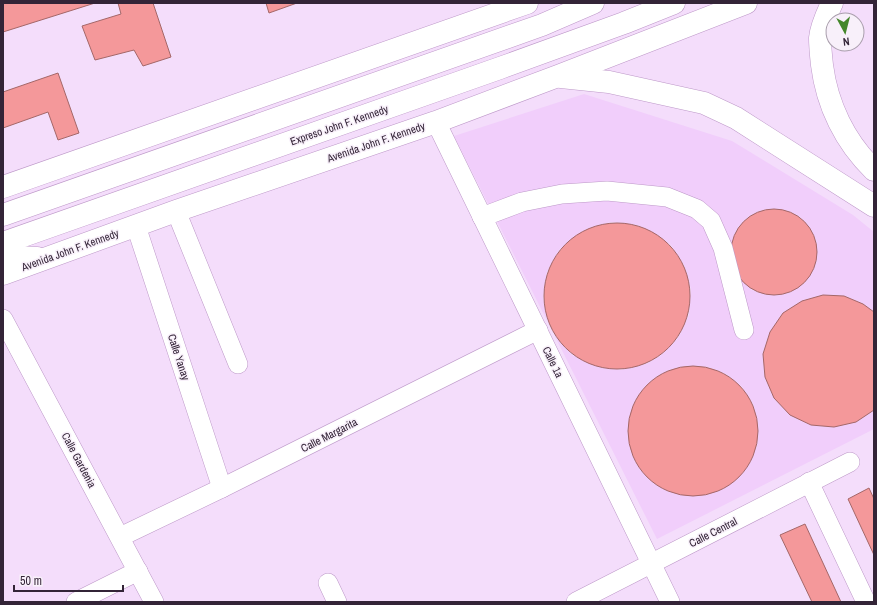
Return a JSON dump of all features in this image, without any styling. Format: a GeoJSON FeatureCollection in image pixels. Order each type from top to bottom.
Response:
{"type":"FeatureCollection","features":[{"type":"Feature","properties":{"kind":"main road"},"geometry":{"type":"LineString","coordinates":[[469,24],[501,3]]}},
{"type":"Feature","properties":{"kind":"main road"},"geometry":{"type":"LineString","coordinates":[[3,187],[527,3]]}},
{"type":"Feature","properties":{"kind":"main road"},"geometry":{"type":"LineString","coordinates":[[3,215],[542,25],[593,3]]}},
{"type":"Feature","properties":{"kind":"main road","name":"Expreso John F. Kennedy"},"geometry":{"type":"LineString","coordinates":[[3,243],[500,68],[624,23],[674,3]]}},
{"type":"Feature","properties":{"kind":"main road","name":"Avenida John F. Kennedy"},"geometry":{"type":"LineString","coordinates":[[3,274],[176,211],[436,122],[746,3]]}},
{"type":"Feature","properties":{"kind":"main road"},"geometry":{"type":"LineString","coordinates":[[832,3],[820,37],[820,51],[824,81],[829,99],[851,143],[870,166],[844,187]]}},
{"type":"Feature","properties":{"kind":"main road"},"geometry":{"type":"LineString","coordinates":[[558,76],[609,82],[704,103],[736,118],[874,206]]}},
{"type":"Feature","properties":{"kind":"main road"},"geometry":{"type":"LineString","coordinates":[[3,195],[26,179]]}},
{"type":"Feature","properties":{"kind":"main road"},"geometry":{"type":"LineString","coordinates":[[3,254],[16,257],[48,258]]}},
{"type":"Feature","properties":{"kind":"street","name":"Calle 1a"},"geometry":{"type":"LineString","coordinates":[[436,122],[538,330],[650,565],[670,602]]}},
{"type":"Feature","properties":{"kind":"street"},"geometry":{"type":"LineString","coordinates":[[482,217],[522,202],[562,194],[607,191],[667,198],[697,209],[711,221],[723,248],[744,330]]}},
{"type":"Feature","properties":{"kind":"street"},"geometry":{"type":"LineString","coordinates":[[176,211],[238,364]]}},
{"type":"Feature","properties":{"kind":"street","name":"Calle Yanay"},"geometry":{"type":"LineString","coordinates":[[136,226],[222,488]]}},
{"type":"Feature","properties":{"kind":"street","name":"Calle Gardenia"},"geometry":{"type":"LineString","coordinates":[[3,319],[154,602]]}},
{"type":"Feature","properties":{"kind":"street","name":"Calle Margarita"},"geometry":{"type":"LineString","coordinates":[[120,537],[222,488],[538,330]]}},
{"type":"Feature","properties":{"kind":"street","name":"Calle Central"},"geometry":{"type":"LineString","coordinates":[[576,602],[850,462]]}},
{"type":"Feature","properties":{"kind":"street"},"geometry":{"type":"LineString","coordinates":[[809,482],[866,602]]}},
{"type":"Feature","properties":{"kind":"street"},"geometry":{"type":"LineString","coordinates":[[76,602],[138,571]]}},
{"type":"Feature","properties":{"kind":"street"},"geometry":{"type":"LineString","coordinates":[[328,583],[338,602]]}},
{"type":"Feature","properties":{"kind":"shaded area"},"geometry":{"type":"Polygon","coordinates":[[[584,94],[732,141],[853,215],[874,232],[874,312],[863,304],[844,296],[823,295],[802,301],[783,313],[770,332],[763,354],[765,377],[774,398],[811,425],[834,427],[856,422],[874,410],[874,429],[657,539],[454,136],[584,94]],[[772,209],[757,212],[745,220],[737,230],[732,243],[731,256],[734,269],[742,281],[752,290],[765,294],[779,295],[792,291],[804,283],[813,271],[817,256],[816,241],[810,228],[800,217],[786,211],[772,209]],[[611,222],[587,229],[560,249],[547,272],[543,297],[548,322],[555,336],[572,355],[596,366],[621,370],[646,364],[660,356],[678,338],[689,315],[691,289],[684,265],[670,244],[637,225],[611,222]],[[687,366],[667,371],[648,384],[635,402],[629,424],[630,446],[639,467],[655,483],[675,493],[697,496],[719,490],[737,479],[750,463],[757,445],[758,424],[753,404],[742,387],[726,374],[707,367],[687,366]]]}},
{"type":"Feature","properties":{"kind":"building"},"geometry":{"type":"Polygon","coordinates":[[[3,3],[95,3],[3,32],[3,3]]]}},
{"type":"Feature","properties":{"kind":"building"},"geometry":{"type":"Polygon","coordinates":[[[118,3],[153,3],[171,57],[143,66],[134,50],[95,60],[82,26],[121,14],[118,3]]]}},
{"type":"Feature","properties":{"kind":"building"},"geometry":{"type":"Polygon","coordinates":[[[266,3],[297,3],[269,13],[266,3]]]}},
{"type":"Feature","properties":{"kind":"building"},"geometry":{"type":"Polygon","coordinates":[[[58,73],[79,133],[58,140],[48,112],[3,128],[3,92],[58,73]]]}},
{"type":"Feature","properties":{"kind":"building"},"geometry":{"type":"Polygon","coordinates":[[[774,209],[790,212],[798,216],[810,228],[814,236],[817,252],[814,268],[810,276],[798,288],[790,292],[774,295],[758,292],[750,288],[738,276],[734,268],[731,252],[734,236],[738,228],[750,216],[758,212],[774,209]]]}},
{"type":"Feature","properties":{"kind":"building"},"geometry":{"type":"Polygon","coordinates":[[[610,223],[624,223],[645,228],[658,235],[669,244],[678,255],[685,268],[689,282],[689,310],[685,324],[678,337],[669,348],[658,357],[645,364],[624,369],[610,369],[589,364],[576,357],[560,342],[549,324],[544,303],[544,289],[549,268],[556,255],[571,239],[589,228],[610,223]]]}},
{"type":"Feature","properties":{"kind":"building"},"geometry":{"type":"Polygon","coordinates":[[[823,295],[844,296],[863,304],[874,312],[874,410],[856,422],[834,427],[811,425],[790,415],[774,398],[765,377],[763,354],[770,332],[783,313],[802,301],[823,295]]]}},
{"type":"Feature","properties":{"kind":"building"},"geometry":{"type":"Polygon","coordinates":[[[693,366],[718,371],[739,385],[753,406],[758,431],[753,456],[739,477],[718,491],[693,496],[668,491],[647,477],[633,456],[628,431],[633,406],[647,385],[668,371],[693,366]]]}},
{"type":"Feature","properties":{"kind":"building"},"geometry":{"type":"Polygon","coordinates":[[[869,488],[874,499],[874,555],[848,499],[869,488]]]}},
{"type":"Feature","properties":{"kind":"building"},"geometry":{"type":"Polygon","coordinates":[[[805,524],[841,602],[812,602],[780,535],[805,524]]]}}]}
